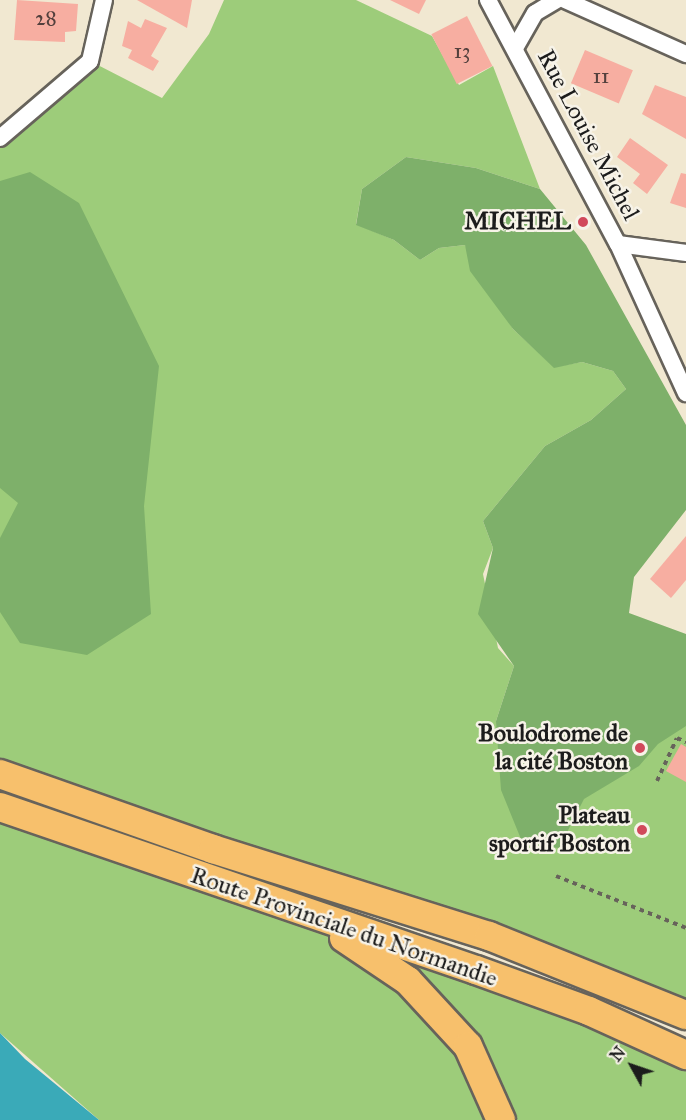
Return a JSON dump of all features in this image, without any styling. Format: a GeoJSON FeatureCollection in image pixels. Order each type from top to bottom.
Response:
{"type":"FeatureCollection","features":[{"type":"Feature","properties":{"kind":"highway","name":"Route Provinciale du Normandie"},"geometry":{"type":"LineString","coordinates":[[0,774],[213,849],[489,936],[686,1015]]}},
{"type":"Feature","properties":{"kind":"highway","name":"Route Provinciale du Normandie"},"geometry":{"type":"LineString","coordinates":[[0,807],[314,918],[589,1011],[686,1055]]}},
{"type":"Feature","properties":{"kind":"highway"},"geometry":{"type":"LineString","coordinates":[[314,918],[408,981],[468,1046],[501,1120]]}},
{"type":"Feature","properties":{"kind":"street"},"geometry":{"type":"LineString","coordinates":[[0,138],[90,61],[104,0]]}},
{"type":"Feature","properties":{"kind":"street","name":"Rue Louise Michel"},"geometry":{"type":"LineString","coordinates":[[488,0],[618,244],[686,393]]}},
{"type":"Feature","properties":{"kind":"street","name":"Rue Louise Michel"},"geometry":{"type":"LineString","coordinates":[[515,48],[535,13],[557,0]]}},
{"type":"Feature","properties":{"kind":"street"},"geometry":{"type":"LineString","coordinates":[[565,0],[686,54]]}},
{"type":"Feature","properties":{"kind":"street","name":"Rue Louise Michel"},"geometry":{"type":"LineString","coordinates":[[618,244],[686,253]]}},
{"type":"Feature","properties":{"kind":"path"},"geometry":{"type":"LineString","coordinates":[[657,781],[677,738],[686,742]]}},
{"type":"Feature","properties":{"kind":"path"},"geometry":{"type":"LineString","coordinates":[[556,876],[686,928]]}},
{"type":"Feature","properties":{"kind":"green space"},"geometry":{"type":"Polygon","coordinates":[[[224,0],[356,0],[432,36],[459,85],[493,66],[540,189],[476,168],[406,157],[362,189],[356,224],[394,240],[420,260],[439,248],[465,245],[513,329],[554,367],[582,362],[613,371],[626,389],[591,420],[545,446],[483,521],[493,548],[483,574],[498,648],[514,666],[496,721],[686,681],[686,1015],[0,774],[0,138],[90,61],[162,98],[209,34],[224,0]]]}},
{"type":"Feature","properties":{"kind":"green space"},"geometry":{"type":"Polygon","coordinates":[[[406,157],[476,168],[540,189],[586,245],[686,425],[686,510],[634,577],[629,613],[686,634],[686,726],[658,744],[639,766],[584,799],[559,848],[523,844],[501,790],[496,721],[514,666],[478,614],[493,548],[483,521],[545,446],[591,420],[626,389],[613,371],[582,362],[554,368],[513,329],[470,271],[465,245],[439,248],[420,260],[394,240],[356,225],[362,189],[406,157]]]}},
{"type":"Feature","properties":{"kind":"green space"},"geometry":{"type":"Polygon","coordinates":[[[30,172],[79,203],[159,366],[144,506],[151,614],[87,655],[20,643],[0,612],[0,538],[18,503],[0,488],[0,181],[30,172]]]}},
{"type":"Feature","properties":{"kind":"green space"},"geometry":{"type":"Polygon","coordinates":[[[0,807],[686,1055],[686,1120],[99,1120],[0,1033],[0,807]]]}},
{"type":"Feature","properties":{"kind":"water"},"geometry":{"type":"Polygon","coordinates":[[[0,1033],[25,1059],[99,1120],[0,1120],[0,1033]]]}},
{"type":"Feature","properties":{"kind":"building"},"geometry":{"type":"Polygon","coordinates":[[[17,0],[78,4],[76,31],[65,32],[65,42],[14,40],[17,0]]]}},
{"type":"Feature","properties":{"kind":"building"},"geometry":{"type":"Polygon","coordinates":[[[137,0],[192,0],[187,28],[137,0]]]}},
{"type":"Feature","properties":{"kind":"building"},"geometry":{"type":"Polygon","coordinates":[[[390,0],[426,0],[419,14],[390,0]]]}},
{"type":"Feature","properties":{"kind":"building"},"geometry":{"type":"Polygon","coordinates":[[[467,16],[492,66],[457,84],[431,34],[467,16]]]}},
{"type":"Feature","properties":{"kind":"building"},"geometry":{"type":"Polygon","coordinates":[[[145,19],[167,28],[151,56],[159,61],[153,71],[128,58],[132,50],[122,46],[128,21],[141,28],[145,19]]]}},
{"type":"Feature","properties":{"kind":"building"},"geometry":{"type":"Polygon","coordinates":[[[585,50],[633,70],[619,103],[571,83],[585,50]]]}},
{"type":"Feature","properties":{"kind":"building"},"geometry":{"type":"Polygon","coordinates":[[[655,85],[686,97],[686,139],[642,114],[655,85]]]}},
{"type":"Feature","properties":{"kind":"building"},"geometry":{"type":"Polygon","coordinates":[[[630,138],[668,165],[647,194],[633,183],[640,174],[617,157],[630,138]]]}},
{"type":"Feature","properties":{"kind":"building"},"geometry":{"type":"Polygon","coordinates":[[[681,173],[686,174],[686,208],[670,203],[681,173]]]}},
{"type":"Feature","properties":{"kind":"building"},"geometry":{"type":"Polygon","coordinates":[[[686,536],[686,580],[671,598],[650,579],[686,536]]]}},
{"type":"Feature","properties":{"kind":"building"},"geometry":{"type":"Polygon","coordinates":[[[681,744],[686,747],[686,782],[666,771],[681,744]]]}},
{"type":"Feature","properties":{"kind":"place","name":"MICHEL"},"geometry":{"type":"Point","coordinates":[583,222]}},
{"type":"Feature","properties":{"kind":"place","name":"Boulodrome de la cité Boston"},"geometry":{"type":"Point","coordinates":[640,748]}},
{"type":"Feature","properties":{"kind":"place","name":"Plateau sportif Boston"},"geometry":{"type":"Point","coordinates":[642,830]}}]}
